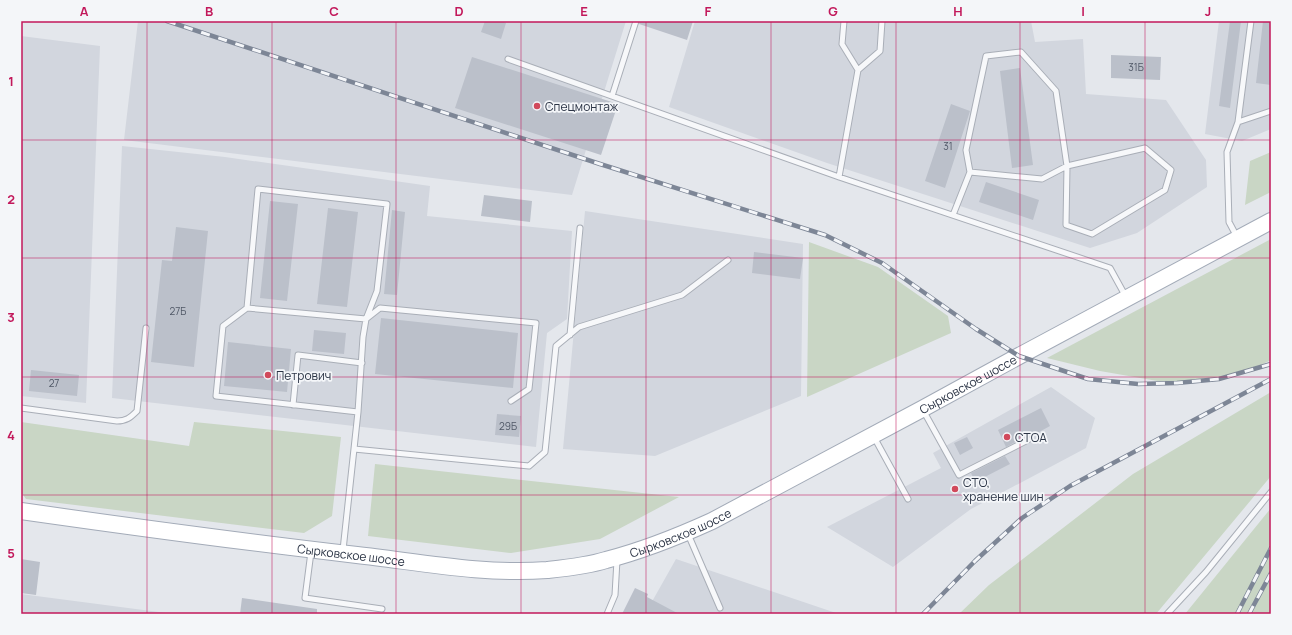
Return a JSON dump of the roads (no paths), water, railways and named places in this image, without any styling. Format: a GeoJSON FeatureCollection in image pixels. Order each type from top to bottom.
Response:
{"type":"FeatureCollection","features":[{"type":"Feature","properties":{"kind":"main road","name":"Сырковское шоссе"},"geometry":{"type":"LineString","coordinates":[[22,511],[490,571],[524,571],[577,566],[604,561],[688,532],[712,521],[1270,222]]}},
{"type":"Feature","properties":{"kind":"lane"},"geometry":{"type":"LineString","coordinates":[[612,96],[636,21]]}},
{"type":"Feature","properties":{"kind":"lane"},"geometry":{"type":"LineString","coordinates":[[844,21],[842,44],[858,70]]}},
{"type":"Feature","properties":{"kind":"lane"},"geometry":{"type":"LineString","coordinates":[[839,177],[858,70],[880,51],[882,21]]}},
{"type":"Feature","properties":{"kind":"lane"},"geometry":{"type":"LineString","coordinates":[[1238,238],[1229,222],[1227,152],[1238,122],[1251,21]]}},
{"type":"Feature","properties":{"kind":"lane"},"geometry":{"type":"LineString","coordinates":[[953,215],[970,172],[966,150],[986,56],[1021,52],[1056,91],[1067,166],[1066,225],[1092,234],[1165,190],[1171,170],[1145,148],[1067,166],[1042,179],[970,172]]}},
{"type":"Feature","properties":{"kind":"lane"},"geometry":{"type":"LineString","coordinates":[[508,59],[839,177],[1110,268],[1126,298]]}},
{"type":"Feature","properties":{"kind":"lane"},"geometry":{"type":"LineString","coordinates":[[1238,122],[1271,111]]}},
{"type":"Feature","properties":{"kind":"lane"},"geometry":{"type":"LineString","coordinates":[[247,308],[258,189],[387,204],[377,291],[366,319],[358,412],[342,553]]}},
{"type":"Feature","properties":{"kind":"lane"},"geometry":{"type":"LineString","coordinates":[[570,334],[580,228]]}},
{"type":"Feature","properties":{"kind":"lane"},"geometry":{"type":"LineString","coordinates":[[354,449],[529,466],[544,452],[556,346],[579,327],[682,295],[728,260]]}},
{"type":"Feature","properties":{"kind":"lane"},"geometry":{"type":"LineString","coordinates":[[358,412],[216,396],[223,326],[247,308],[366,319],[380,308],[536,323],[529,389],[511,401]]}},
{"type":"Feature","properties":{"kind":"lane"},"geometry":{"type":"LineString","coordinates":[[21,408],[117,421],[124,421],[130,418],[137,411],[146,328]]}},
{"type":"Feature","properties":{"kind":"lane"},"geometry":{"type":"LineString","coordinates":[[293,405],[298,355],[362,363]]}},
{"type":"Feature","properties":{"kind":"lane"},"geometry":{"type":"LineString","coordinates":[[922,409],[959,475],[1028,440]]}},
{"type":"Feature","properties":{"kind":"lane"},"geometry":{"type":"LineString","coordinates":[[873,435],[908,499]]}},
{"type":"Feature","properties":{"kind":"lane"},"geometry":{"type":"LineString","coordinates":[[1167,614],[1206,572],[1271,492]]}},
{"type":"Feature","properties":{"kind":"lane"},"geometry":{"type":"LineString","coordinates":[[688,532],[720,608]]}},
{"type":"Feature","properties":{"kind":"lane"},"geometry":{"type":"LineString","coordinates":[[311,549],[305,598],[382,610]]}},
{"type":"Feature","properties":{"kind":"lane"},"geometry":{"type":"LineString","coordinates":[[607,614],[615,595],[618,557]]}},
{"type":"Feature","properties":{"kind":"railway"},"geometry":{"type":"LineString","coordinates":[[167,21],[600,164],[825,235],[882,263],[976,329],[1019,356],[1088,379],[1138,384],[1177,383],[1219,379],[1271,364]]}},
{"type":"Feature","properties":{"kind":"railway"},"geometry":{"type":"LineString","coordinates":[[923,614],[975,561],[1022,518],[1070,486],[1271,379]]}},
{"type":"Feature","properties":{"kind":"railway"},"geometry":{"type":"LineString","coordinates":[[1237,614],[1271,548]]}},
{"type":"Feature","properties":{"kind":"railway"},"geometry":{"type":"LineString","coordinates":[[1249,614],[1271,573]]}},
{"type":"Feature","properties":{"kind":"place","name":"Спецмонтаж"},"geometry":{"type":"Point","coordinates":[537,106]}},
{"type":"Feature","properties":{"kind":"place","name":"Петрович"},"geometry":{"type":"Point","coordinates":[268,375]}},
{"type":"Feature","properties":{"kind":"place","name":"СТОА"},"geometry":{"type":"Point","coordinates":[1007,437]}},
{"type":"Feature","properties":{"kind":"place","name":"СТО, хранение шин"},"geometry":{"type":"Point","coordinates":[955,489]}}]}
